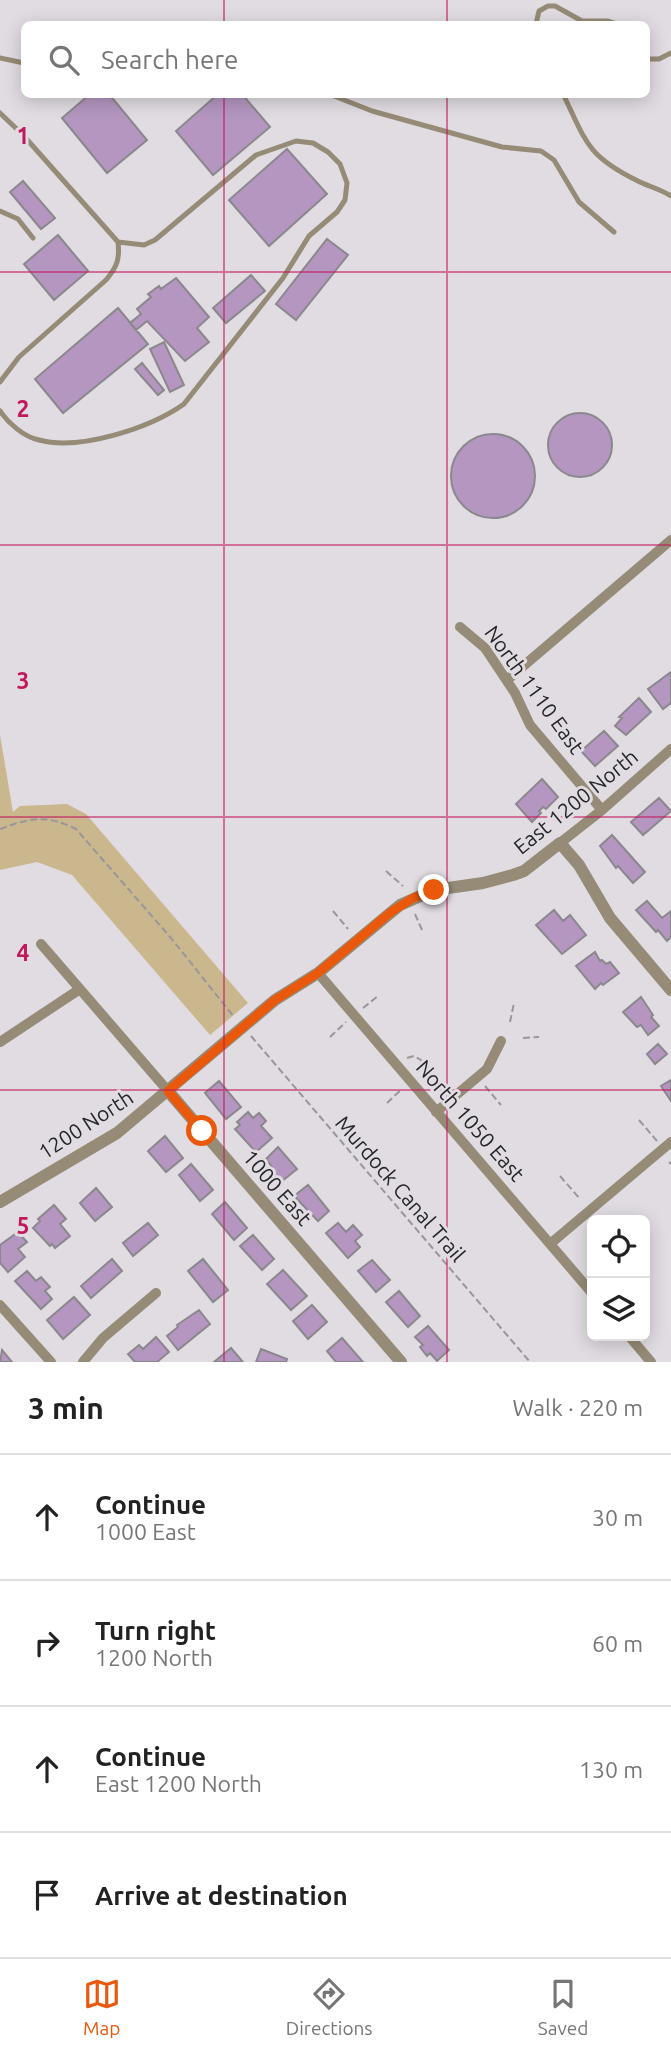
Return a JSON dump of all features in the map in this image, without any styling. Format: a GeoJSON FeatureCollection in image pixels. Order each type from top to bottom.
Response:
{"type":"FeatureCollection","features":[{"type":"Feature","properties":{"kind":"street"},"geometry":{"type":"LineString","coordinates":[[507,680],[671,540]]}},
{"type":"Feature","properties":{"kind":"street","name":"North 1110 East"},"geometry":{"type":"LineString","coordinates":[[460,626],[485,648],[507,680],[530,725],[602,810]]}},
{"type":"Feature","properties":{"kind":"street","name":"East 1200 North"},"geometry":{"type":"LineString","coordinates":[[252,1020],[275,1000],[318,973],[391,912],[413,898],[434,890],[483,883],[524,871],[602,810],[671,749]]}},
{"type":"Feature","properties":{"kind":"street"},"geometry":{"type":"LineString","coordinates":[[560,843],[579,865],[610,918],[669,982]]}},
{"type":"Feature","properties":{"kind":"street","name":"1000 East"},"geometry":{"type":"LineString","coordinates":[[41,944],[401,1362]]}},
{"type":"Feature","properties":{"kind":"street","name":"North 1050 East"},"geometry":{"type":"LineString","coordinates":[[318,973],[587,1287]]}},
{"type":"Feature","properties":{"kind":"street"},"geometry":{"type":"LineString","coordinates":[[0,1042],[79,989]]}},
{"type":"Feature","properties":{"kind":"street","name":"1200 North"},"geometry":{"type":"LineString","coordinates":[[0,1202],[117,1133],[252,1020]]}},
{"type":"Feature","properties":{"kind":"street"},"geometry":{"type":"LineString","coordinates":[[436,1112],[487,1069],[501,1041]]}},
{"type":"Feature","properties":{"kind":"street"},"geometry":{"type":"LineString","coordinates":[[550,1244],[671,1142]]}},
{"type":"Feature","properties":{"kind":"street"},"geometry":{"type":"LineString","coordinates":[[83,1362],[103,1338],[156,1293]]}},
{"type":"Feature","properties":{"kind":"street"},"geometry":{"type":"LineString","coordinates":[[0,1305],[51,1362]]}},
{"type":"Feature","properties":{"kind":"street"},"geometry":{"type":"LineString","coordinates":[[633,1341],[651,1362]]}},
{"type":"Feature","properties":{"kind":"lane"},"geometry":{"type":"LineString","coordinates":[[537,21],[539,11],[548,6],[555,6],[582,21],[610,21]]}},
{"type":"Feature","properties":{"kind":"lane"},"geometry":{"type":"LineString","coordinates":[[650,59],[659,59],[671,53]]}},
{"type":"Feature","properties":{"kind":"lane"},"geometry":{"type":"LineString","coordinates":[[0,58],[21,62]]}},
{"type":"Feature","properties":{"kind":"lane"},"geometry":{"type":"LineString","coordinates":[[339,98],[372,111],[502,147],[541,151],[554,160],[579,202],[614,232]]}},
{"type":"Feature","properties":{"kind":"lane"},"geometry":{"type":"LineString","coordinates":[[565,98],[578,122],[582,138],[596,155],[624,174],[671,196]]}},
{"type":"Feature","properties":{"kind":"lane"},"geometry":{"type":"LineString","coordinates":[[0,113],[23,135],[118,242],[133,246],[155,240],[256,155],[296,141],[313,143],[328,152],[340,164],[347,183],[345,200],[337,212],[309,236],[283,278],[193,395],[170,414],[97,439],[63,442],[38,440],[14,426],[0,411]]}},
{"type":"Feature","properties":{"kind":"lane"},"geometry":{"type":"LineString","coordinates":[[0,211],[18,219],[33,237]]}},
{"type":"Feature","properties":{"kind":"lane"},"geometry":{"type":"LineString","coordinates":[[0,382],[19,357],[106,280],[120,258],[118,242]]}},
{"type":"Feature","properties":{"kind":"path"},"geometry":{"type":"LineString","coordinates":[[0,829],[41,818],[58,820],[76,829],[171,938],[234,1017]]}},
{"type":"Feature","properties":{"kind":"path"},"geometry":{"type":"LineString","coordinates":[[386,872],[403,886]]}},
{"type":"Feature","properties":{"kind":"path"},"geometry":{"type":"LineString","coordinates":[[333,911],[348,929]]}},
{"type":"Feature","properties":{"kind":"path"},"geometry":{"type":"LineString","coordinates":[[415,914],[422,930]]}},
{"type":"Feature","properties":{"kind":"path"},"geometry":{"type":"LineString","coordinates":[[363,1008],[378,996]]}},
{"type":"Feature","properties":{"kind":"path"},"geometry":{"type":"LineString","coordinates":[[510,1022],[514,1003]]}},
{"type":"Feature","properties":{"kind":"path"},"geometry":{"type":"LineString","coordinates":[[330,1037],[346,1022]]}},
{"type":"Feature","properties":{"kind":"path","name":"Murdock Canal Trail"},"geometry":{"type":"LineString","coordinates":[[249,1034],[530,1362]]}},
{"type":"Feature","properties":{"kind":"path"},"geometry":{"type":"LineString","coordinates":[[523,1038],[539,1037]]}},
{"type":"Feature","properties":{"kind":"path"},"geometry":{"type":"LineString","coordinates":[[421,1060],[426,1055]]}},
{"type":"Feature","properties":{"kind":"path"},"geometry":{"type":"LineString","coordinates":[[406,1059],[414,1056],[421,1060]]}},
{"type":"Feature","properties":{"kind":"path"},"geometry":{"type":"LineString","coordinates":[[419,1073],[421,1060]]}},
{"type":"Feature","properties":{"kind":"path"},"geometry":{"type":"LineString","coordinates":[[485,1086],[501,1105]]}},
{"type":"Feature","properties":{"kind":"path"},"geometry":{"type":"LineString","coordinates":[[387,1103],[403,1088]]}},
{"type":"Feature","properties":{"kind":"path"},"geometry":{"type":"LineString","coordinates":[[639,1120],[657,1141]]}},
{"type":"Feature","properties":{"kind":"path"},"geometry":{"type":"LineString","coordinates":[[560,1176],[580,1199]]}},
{"type":"Feature","properties":{"kind":"shaded area"},"geometry":{"type":"Polygon","coordinates":[[[0,735],[13,812],[20,806],[67,804],[86,814],[248,1003],[210,1035],[72,875],[37,862],[0,870],[0,735]]]}},
{"type":"Feature","properties":{"kind":"building"},"geometry":{"type":"Polygon","coordinates":[[[85,98],[112,98],[147,140],[107,173],[62,118],[85,98]]]}},
{"type":"Feature","properties":{"kind":"building"},"geometry":{"type":"Polygon","coordinates":[[[213,98],[245,98],[270,127],[213,175],[176,131],[213,98]]]}},
{"type":"Feature","properties":{"kind":"building"},"geometry":{"type":"Polygon","coordinates":[[[287,149],[327,194],[269,246],[229,200],[287,149]]]}},
{"type":"Feature","properties":{"kind":"building"},"geometry":{"type":"Polygon","coordinates":[[[23,181],[55,218],[41,229],[10,192],[23,181]]]}},
{"type":"Feature","properties":{"kind":"building"},"geometry":{"type":"Polygon","coordinates":[[[58,235],[88,271],[54,300],[24,264],[58,235]]]}},
{"type":"Feature","properties":{"kind":"building"},"geometry":{"type":"Polygon","coordinates":[[[327,239],[348,255],[296,320],[276,304],[327,239]]]}},
{"type":"Feature","properties":{"kind":"building"},"geometry":{"type":"Polygon","coordinates":[[[251,275],[265,291],[226,323],[213,308],[251,275]]]}},
{"type":"Feature","properties":{"kind":"building"},"geometry":{"type":"Polygon","coordinates":[[[176,278],[209,317],[197,328],[209,342],[185,361],[147,321],[136,330],[130,323],[141,314],[137,309],[151,297],[148,294],[159,286],[161,289],[176,278]]]}},
{"type":"Feature","properties":{"kind":"building"},"geometry":{"type":"Polygon","coordinates":[[[118,308],[148,344],[63,413],[35,379],[118,308]]]}},
{"type":"Feature","properties":{"kind":"building"},"geometry":{"type":"Polygon","coordinates":[[[164,342],[184,385],[170,392],[150,349],[164,342]]]}},
{"type":"Feature","properties":{"kind":"building"},"geometry":{"type":"Polygon","coordinates":[[[142,363],[164,390],[158,395],[135,369],[142,363]]]}},
{"type":"Feature","properties":{"kind":"building"},"geometry":{"type":"Polygon","coordinates":[[[574,413],[586,413],[603,422],[610,433],[610,457],[603,468],[586,477],[574,477],[562,472],[553,463],[548,451],[548,439],[553,427],[562,418],[574,413]]]}},
{"type":"Feature","properties":{"kind":"building"},"geometry":{"type":"Polygon","coordinates":[[[493,434],[509,437],[523,446],[532,460],[535,476],[532,492],[523,506],[509,515],[493,518],[477,515],[463,506],[454,492],[451,476],[454,460],[463,446],[477,437],[493,434]]]}},
{"type":"Feature","properties":{"kind":"building"},"geometry":{"type":"Polygon","coordinates":[[[671,672],[671,703],[663,709],[648,689],[671,672]]]}},
{"type":"Feature","properties":{"kind":"building"},"geometry":{"type":"Polygon","coordinates":[[[639,698],[651,712],[626,735],[615,726],[622,718],[619,717],[639,698]]]}},
{"type":"Feature","properties":{"kind":"building"},"geometry":{"type":"Polygon","coordinates":[[[604,731],[618,746],[595,766],[581,751],[604,731]]]}},
{"type":"Feature","properties":{"kind":"building"},"geometry":{"type":"Polygon","coordinates":[[[542,779],[558,797],[546,809],[543,807],[532,822],[516,804],[542,779]]]}},
{"type":"Feature","properties":{"kind":"building"},"geometry":{"type":"Polygon","coordinates":[[[659,798],[671,811],[643,835],[631,822],[659,798]]]}},
{"type":"Feature","properties":{"kind":"building"},"geometry":{"type":"Polygon","coordinates":[[[612,835],[645,872],[633,883],[618,866],[616,868],[600,846],[612,835]]]}},
{"type":"Feature","properties":{"kind":"building"},"geometry":{"type":"Polygon","coordinates":[[[647,901],[662,918],[671,911],[671,937],[667,941],[636,910],[647,901]]]}},
{"type":"Feature","properties":{"kind":"building"},"geometry":{"type":"Polygon","coordinates":[[[554,910],[563,921],[570,915],[586,935],[562,954],[536,925],[554,910]]]}},
{"type":"Feature","properties":{"kind":"building"},"geometry":{"type":"Polygon","coordinates":[[[595,952],[600,961],[606,964],[610,962],[619,973],[595,989],[576,966],[595,952]]]}},
{"type":"Feature","properties":{"kind":"building"},"geometry":{"type":"Polygon","coordinates":[[[641,997],[659,1026],[648,1035],[641,1025],[637,1027],[623,1012],[641,997]]]}},
{"type":"Feature","properties":{"kind":"building"},"geometry":{"type":"Polygon","coordinates":[[[658,1044],[667,1054],[655,1064],[647,1054],[658,1044]]]}},
{"type":"Feature","properties":{"kind":"building"},"geometry":{"type":"Polygon","coordinates":[[[671,1080],[671,1101],[661,1086],[671,1080]]]}},
{"type":"Feature","properties":{"kind":"building"},"geometry":{"type":"Polygon","coordinates":[[[219,1081],[241,1107],[226,1119],[205,1093],[219,1081]]]}},
{"type":"Feature","properties":{"kind":"building"},"geometry":{"type":"Polygon","coordinates":[[[248,1112],[253,1118],[259,1113],[266,1121],[261,1126],[272,1138],[256,1152],[235,1129],[240,1125],[237,1122],[248,1112]]]}},
{"type":"Feature","properties":{"kind":"building"},"geometry":{"type":"Polygon","coordinates":[[[165,1136],[183,1158],[166,1172],[148,1151],[165,1136]]]}},
{"type":"Feature","properties":{"kind":"building"},"geometry":{"type":"Polygon","coordinates":[[[278,1147],[297,1169],[281,1182],[270,1170],[273,1168],[266,1159],[278,1147]]]}},
{"type":"Feature","properties":{"kind":"building"},"geometry":{"type":"Polygon","coordinates":[[[191,1164],[213,1190],[200,1201],[179,1175],[191,1164]]]}},
{"type":"Feature","properties":{"kind":"building"},"geometry":{"type":"Polygon","coordinates":[[[308,1185],[329,1211],[318,1221],[294,1196],[308,1185]]]}},
{"type":"Feature","properties":{"kind":"building"},"geometry":{"type":"Polygon","coordinates":[[[96,1188],[112,1207],[95,1221],[80,1203],[96,1188]]]}},
{"type":"Feature","properties":{"kind":"building"},"geometry":{"type":"Polygon","coordinates":[[[225,1202],[247,1228],[234,1240],[212,1214],[225,1202]]]}},
{"type":"Feature","properties":{"kind":"building"},"geometry":{"type":"Polygon","coordinates":[[[54,1205],[66,1219],[60,1224],[70,1236],[55,1248],[33,1228],[40,1221],[38,1219],[54,1205]]]}},
{"type":"Feature","properties":{"kind":"building"},"geometry":{"type":"Polygon","coordinates":[[[148,1223],[158,1235],[133,1256],[123,1243],[148,1223]]]}},
{"type":"Feature","properties":{"kind":"building"},"geometry":{"type":"Polygon","coordinates":[[[338,1223],[346,1232],[353,1225],[362,1235],[355,1241],[360,1247],[348,1258],[326,1233],[338,1223]]]}},
{"type":"Feature","properties":{"kind":"building"},"geometry":{"type":"Polygon","coordinates":[[[18,1232],[27,1242],[18,1249],[25,1257],[8,1272],[0,1263],[0,1245],[18,1232]]]}},
{"type":"Feature","properties":{"kind":"building"},"geometry":{"type":"Polygon","coordinates":[[[253,1235],[274,1259],[262,1270],[240,1246],[253,1235]]]}},
{"type":"Feature","properties":{"kind":"building"},"geometry":{"type":"Polygon","coordinates":[[[112,1259],[122,1271],[91,1298],[81,1286],[112,1259]]]}},
{"type":"Feature","properties":{"kind":"building"},"geometry":{"type":"Polygon","coordinates":[[[203,1259],[228,1290],[213,1302],[188,1271],[203,1259]]]}},
{"type":"Feature","properties":{"kind":"building"},"geometry":{"type":"Polygon","coordinates":[[[372,1260],[390,1280],[376,1292],[358,1271],[372,1260]]]}},
{"type":"Feature","properties":{"kind":"building"},"geometry":{"type":"Polygon","coordinates":[[[283,1270],[307,1296],[291,1310],[267,1284],[283,1270]]]}},
{"type":"Feature","properties":{"kind":"building"},"geometry":{"type":"Polygon","coordinates":[[[27,1271],[36,1281],[41,1277],[50,1287],[45,1291],[52,1299],[41,1309],[15,1281],[27,1271]]]}},
{"type":"Feature","properties":{"kind":"building"},"geometry":{"type":"Polygon","coordinates":[[[399,1291],[420,1316],[408,1327],[386,1302],[399,1291]]]}},
{"type":"Feature","properties":{"kind":"building"},"geometry":{"type":"Polygon","coordinates":[[[74,1297],[90,1315],[63,1339],[47,1320],[74,1297]]]}},
{"type":"Feature","properties":{"kind":"building"},"geometry":{"type":"Polygon","coordinates":[[[312,1305],[327,1322],[308,1339],[293,1321],[312,1305]]]}},
{"type":"Feature","properties":{"kind":"building"},"geometry":{"type":"Polygon","coordinates":[[[199,1310],[210,1324],[178,1350],[167,1336],[177,1325],[199,1310]]]}},
{"type":"Feature","properties":{"kind":"building"},"geometry":{"type":"Polygon","coordinates":[[[428,1326],[449,1350],[437,1361],[430,1353],[427,1356],[420,1347],[423,1345],[415,1337],[428,1326]]]}},
{"type":"Feature","properties":{"kind":"building"},"geometry":{"type":"Polygon","coordinates":[[[156,1337],[169,1352],[157,1362],[135,1362],[128,1354],[139,1345],[143,1349],[156,1337]]]}},
{"type":"Feature","properties":{"kind":"building"},"geometry":{"type":"Polygon","coordinates":[[[342,1338],[363,1362],[336,1362],[327,1351],[342,1338]]]}},
{"type":"Feature","properties":{"kind":"building"},"geometry":{"type":"Polygon","coordinates":[[[231,1348],[243,1362],[214,1362],[231,1348]]]}},
{"type":"Feature","properties":{"kind":"building"},"geometry":{"type":"Polygon","coordinates":[[[261,1349],[287,1359],[286,1362],[256,1362],[261,1349]]]}},
{"type":"Feature","properties":{"kind":"building"},"geometry":{"type":"Polygon","coordinates":[[[2,1350],[12,1362],[0,1362],[2,1350]]]}},
{"type":"Feature","properties":{"kind":"route"},"geometry":{"type":"LineString","coordinates":[[202,1131],[168,1091],[275,1000],[318,973],[400,905],[434,890]]}}]}
